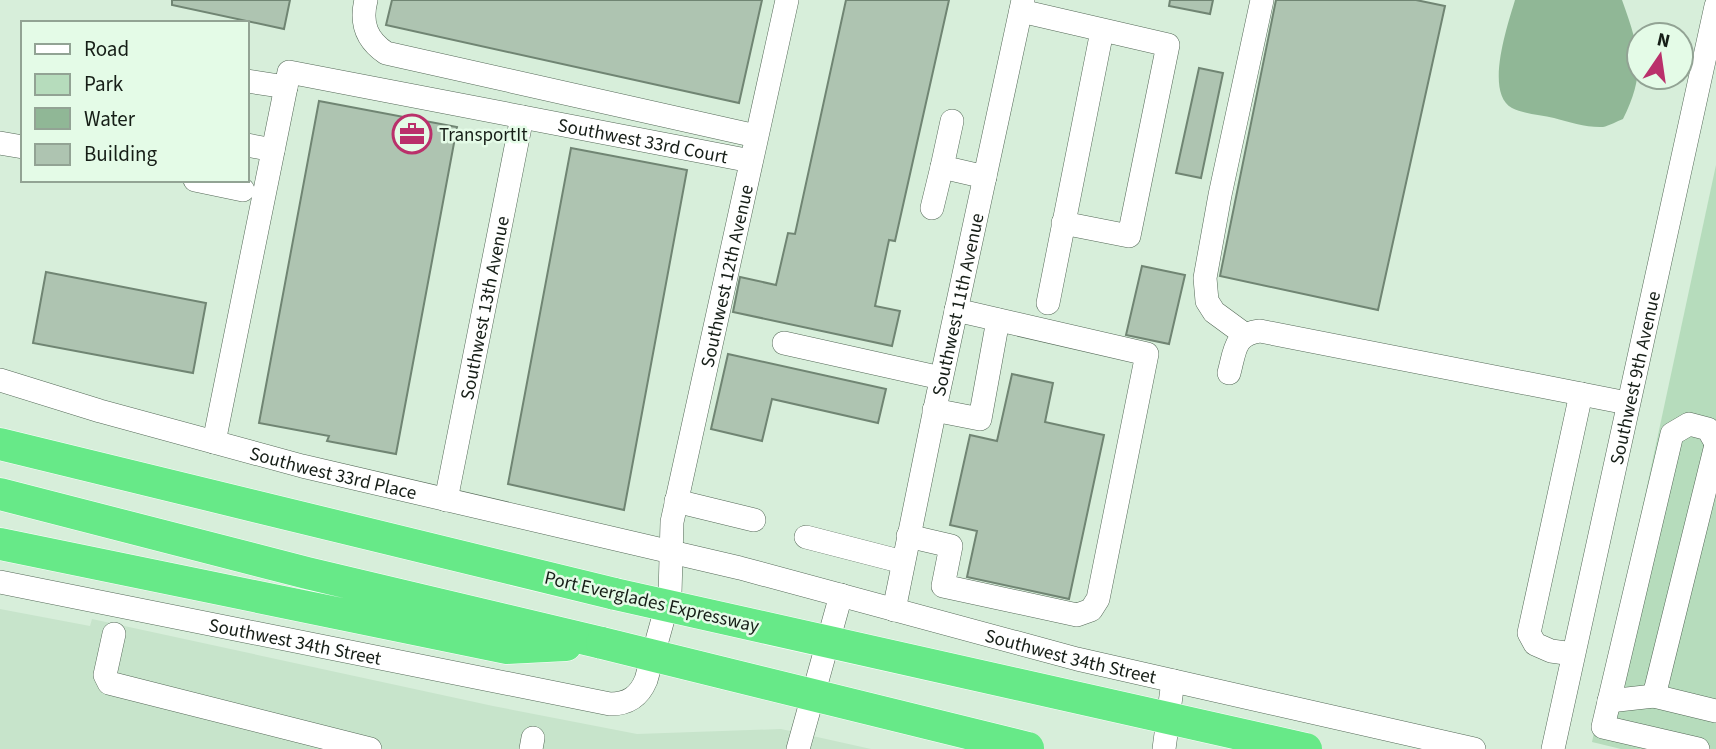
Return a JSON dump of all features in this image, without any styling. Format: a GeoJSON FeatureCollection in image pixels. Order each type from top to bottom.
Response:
{"type":"FeatureCollection","features":[{"type":"Feature","properties":{"kind":"highway"},"geometry":{"type":"LineString","coordinates":[[0,424],[89,467]]}},
{"type":"Feature","properties":{"kind":"highway","name":"Port Everglades Expressway"},"geometry":{"type":"LineString","coordinates":[[0,444],[615,594],[1306,749]]}},
{"type":"Feature","properties":{"kind":"highway"},"geometry":{"type":"LineString","coordinates":[[0,494],[256,560],[1034,749]]}},
{"type":"Feature","properties":{"kind":"highway"},"geometry":{"type":"LineString","coordinates":[[0,544],[507,648],[602,643]]}},
{"type":"Feature","properties":{"kind":"street"},"geometry":{"type":"LineString","coordinates":[[366,0],[363,9],[364,29],[374,44],[386,53],[757,136]]}},
{"type":"Feature","properties":{"kind":"street","name":"Southwest 12th Avenue"},"geometry":{"type":"LineString","coordinates":[[671,552],[672,522],[787,0]]}},
{"type":"Feature","properties":{"kind":"street"},"geometry":{"type":"LineString","coordinates":[[1244,334],[1214,312],[1207,301],[1205,278],[1262,0]]}},
{"type":"Feature","properties":{"kind":"street"},"geometry":{"type":"LineString","coordinates":[[1022,6],[1102,31],[1168,45],[1129,236],[1063,223]]}},
{"type":"Feature","properties":{"kind":"street","name":"Southwest 11th Avenue"},"geometry":{"type":"LineString","coordinates":[[894,610],[934,410],[1022,6]]}},
{"type":"Feature","properties":{"kind":"street","name":"Southwest 9th Avenue"},"geometry":{"type":"LineString","coordinates":[[1553,749],[1716,6]]}},
{"type":"Feature","properties":{"kind":"street"},"geometry":{"type":"LineString","coordinates":[[1048,303],[1102,31]]}},
{"type":"Feature","properties":{"kind":"street"},"geometry":{"type":"LineString","coordinates":[[214,442],[287,80]]}},
{"type":"Feature","properties":{"kind":"street","name":"Southwest 33rd Court"},"geometry":{"type":"LineString","coordinates":[[248,81],[287,80],[522,117],[751,161]]}},
{"type":"Feature","properties":{"kind":"street","name":"Southwest 13th Avenue"},"geometry":{"type":"LineString","coordinates":[[446,500],[522,117]]}},
{"type":"Feature","properties":{"kind":"street"},"geometry":{"type":"LineString","coordinates":[[932,208],[952,121]]}},
{"type":"Feature","properties":{"kind":"street"},"geometry":{"type":"LineString","coordinates":[[0,143],[21,147]]}},
{"type":"Feature","properties":{"kind":"street"},"geometry":{"type":"LineString","coordinates":[[248,145],[273,150]]}},
{"type":"Feature","properties":{"kind":"street"},"geometry":{"type":"LineString","coordinates":[[942,167],[985,177]]}},
{"type":"Feature","properties":{"kind":"street"},"geometry":{"type":"LineString","coordinates":[[205,182],[243,190]]}},
{"type":"Feature","properties":{"kind":"street"},"geometry":{"type":"LineString","coordinates":[[908,536],[951,546],[943,586],[1077,615],[1091,610],[1098,599],[1147,354],[956,310]]}},
{"type":"Feature","properties":{"kind":"street"},"geometry":{"type":"LineString","coordinates":[[934,410],[980,419],[998,320]]}},
{"type":"Feature","properties":{"kind":"street"},"geometry":{"type":"LineString","coordinates":[[1228,373],[1239,340],[1244,334],[1260,331],[1628,403]]}},
{"type":"Feature","properties":{"kind":"street"},"geometry":{"type":"LineString","coordinates":[[784,343],[941,378]]}},
{"type":"Feature","properties":{"kind":"street","name":"Southwest 33rd Place"},"geometry":{"type":"LineString","coordinates":[[0,380],[302,466],[671,552]]}},
{"type":"Feature","properties":{"kind":"street"},"geometry":{"type":"LineString","coordinates":[[1573,654],[1535,645],[1529,633],[1581,394]]}},
{"type":"Feature","properties":{"kind":"street"},"geometry":{"type":"LineString","coordinates":[[1654,696],[1716,444],[1708,429],[1689,424],[1672,434],[1603,727],[1698,749]]}},
{"type":"Feature","properties":{"kind":"street"},"geometry":{"type":"LineString","coordinates":[[677,500],[754,520]]}},
{"type":"Feature","properties":{"kind":"street"},"geometry":{"type":"LineString","coordinates":[[806,537],[903,562]]}},
{"type":"Feature","properties":{"kind":"street","name":"Southwest 34th Street"},"geometry":{"type":"LineString","coordinates":[[0,582],[610,704],[625,703],[643,688],[670,594],[671,552],[740,568],[1008,642],[1474,749]]}},
{"type":"Feature","properties":{"kind":"street"},"geometry":{"type":"LineString","coordinates":[[798,749],[841,595]]}},
{"type":"Feature","properties":{"kind":"street"},"geometry":{"type":"LineString","coordinates":[[114,635],[105,675],[109,683],[370,749]]}},
{"type":"Feature","properties":{"kind":"street"},"geometry":{"type":"LineString","coordinates":[[1164,749],[1173,681]]}},
{"type":"Feature","properties":{"kind":"street"},"geometry":{"type":"LineString","coordinates":[[1609,701],[1654,696],[1716,711]]}},
{"type":"Feature","properties":{"kind":"shaded area"},"geometry":{"type":"Polygon","coordinates":[[[0,609],[90,626],[92,619],[493,706],[637,734],[781,729],[871,749],[0,749],[0,609]]]}},
{"type":"Feature","properties":{"kind":"green space"},"geometry":{"type":"Polygon","coordinates":[[[1716,165],[1716,749],[1621,749],[1592,742],[1716,165]]]}},
{"type":"Feature","properties":{"kind":"water"},"geometry":{"type":"Polygon","coordinates":[[[1515,0],[1622,0],[1629,21],[1625,21],[1625,91],[1634,91],[1623,119],[1603,127],[1585,126],[1512,108],[1504,100],[1500,88],[1500,57],[1515,0]]]}},
{"type":"Feature","properties":{"kind":"building"},"geometry":{"type":"Polygon","coordinates":[[[172,0],[290,0],[284,29],[172,5],[172,0]]]}},
{"type":"Feature","properties":{"kind":"building"},"geometry":{"type":"Polygon","coordinates":[[[392,0],[762,0],[739,103],[386,25],[392,0]]]}},
{"type":"Feature","properties":{"kind":"building"},"geometry":{"type":"Polygon","coordinates":[[[846,0],[949,0],[895,241],[889,240],[875,306],[900,311],[892,346],[733,312],[740,277],[776,285],[788,233],[795,234],[846,0]]]}},
{"type":"Feature","properties":{"kind":"building"},"geometry":{"type":"Polygon","coordinates":[[[1170,0],[1213,0],[1210,14],[1169,6],[1170,0]]]}},
{"type":"Feature","properties":{"kind":"building"},"geometry":{"type":"Polygon","coordinates":[[[1276,0],[1416,0],[1445,6],[1378,310],[1220,276],[1276,0]]]}},
{"type":"Feature","properties":{"kind":"building"},"geometry":{"type":"Polygon","coordinates":[[[1199,68],[1223,73],[1201,178],[1176,173],[1199,68]]]}},
{"type":"Feature","properties":{"kind":"building"},"geometry":{"type":"Polygon","coordinates":[[[319,101],[457,127],[396,454],[327,441],[329,436],[259,423],[319,101]]]}},
{"type":"Feature","properties":{"kind":"building"},"geometry":{"type":"Polygon","coordinates":[[[571,148],[687,170],[624,510],[508,484],[571,148]]]}},
{"type":"Feature","properties":{"kind":"building"},"geometry":{"type":"Polygon","coordinates":[[[1142,266],[1185,275],[1169,344],[1126,335],[1142,266]]]}},
{"type":"Feature","properties":{"kind":"building"},"geometry":{"type":"Polygon","coordinates":[[[46,272],[206,303],[193,373],[33,343],[46,272]]]}},
{"type":"Feature","properties":{"kind":"building"},"geometry":{"type":"Polygon","coordinates":[[[728,354],[886,389],[878,423],[772,399],[762,441],[711,429],[728,354]]]}},
{"type":"Feature","properties":{"kind":"building"},"geometry":{"type":"Polygon","coordinates":[[[1012,374],[1053,383],[1045,422],[1104,435],[1069,599],[967,577],[977,531],[950,525],[970,435],[997,441],[1012,374]]]}},
{"type":"Feature","properties":{"kind":"place","name":"TransportIt"},"geometry":{"type":"Point","coordinates":[412,134]}}]}
